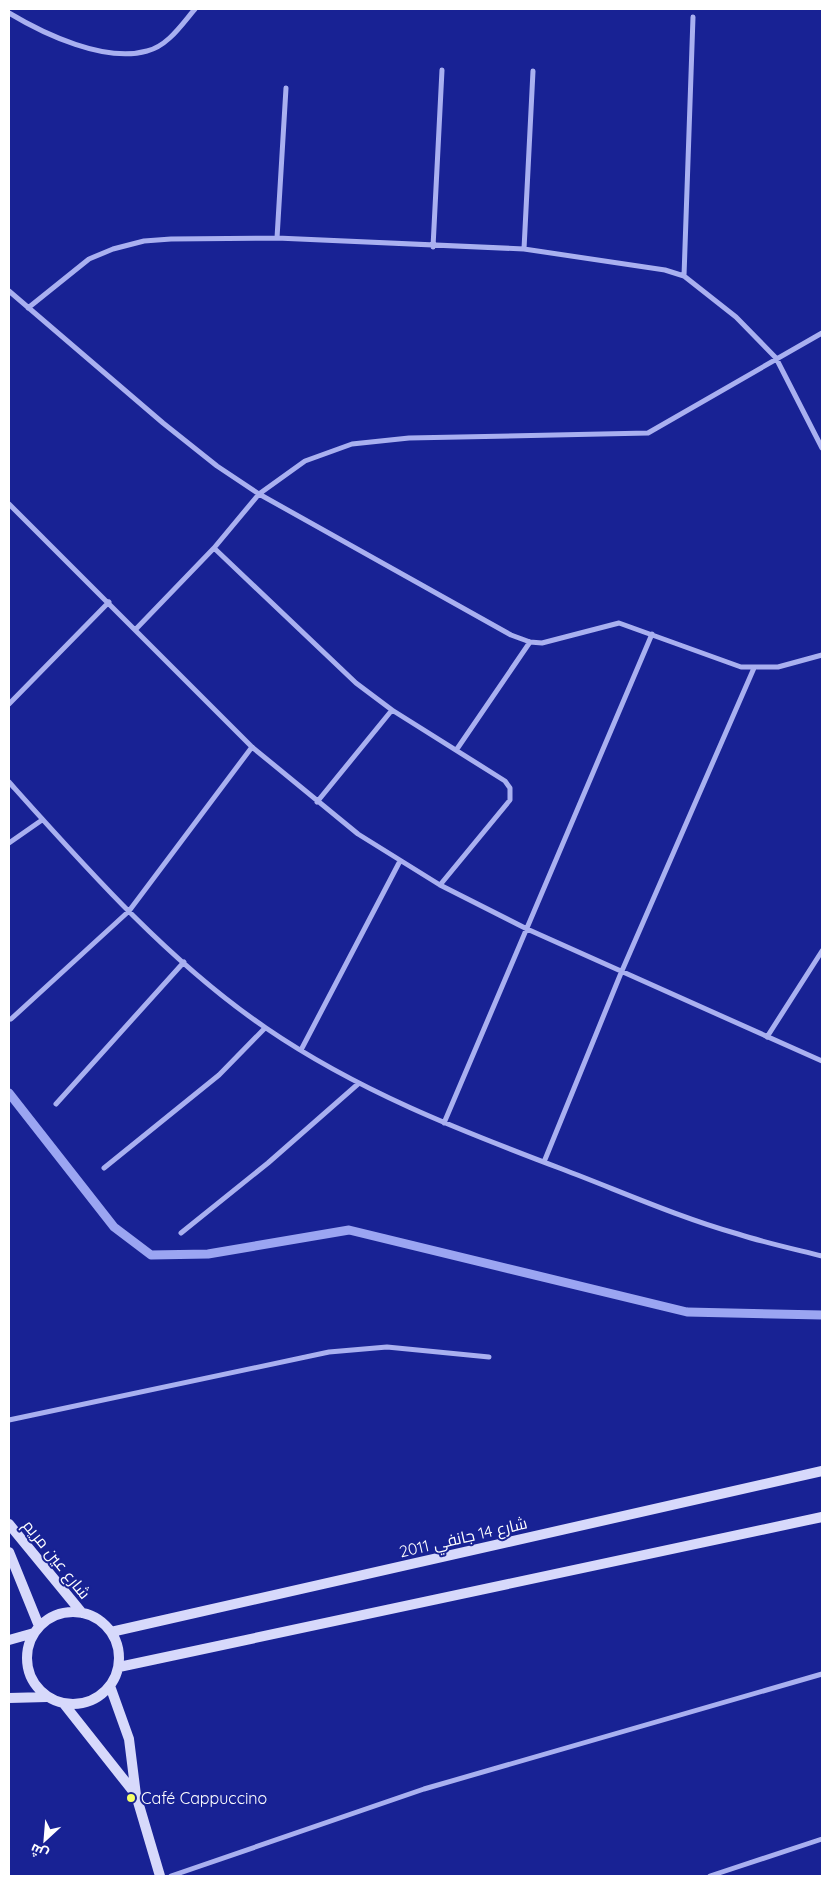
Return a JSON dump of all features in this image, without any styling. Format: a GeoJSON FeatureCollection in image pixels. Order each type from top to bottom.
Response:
{"type":"FeatureCollection","features":[{"type":"Feature","properties":{"kind":"main road","name":"شارع 14 جانفي 2011"},"geometry":{"type":"LineString","coordinates":[[111,1632],[822,1471]]}},
{"type":"Feature","properties":{"kind":"main road"},"geometry":{"type":"LineString","coordinates":[[119,1667],[822,1517]]}},
{"type":"Feature","properties":{"kind":"main road","name":"شارع عين مريم"},"geometry":{"type":"LineString","coordinates":[[9,1524],[82,1613]]}},
{"type":"Feature","properties":{"kind":"main road","name":"شارع عين مريم"},"geometry":{"type":"LineString","coordinates":[[9,1552],[36,1629]]}},
{"type":"Feature","properties":{"kind":"main road"},"geometry":{"type":"LineString","coordinates":[[9,1640],[36,1629],[51,1617],[66,1612],[93,1616],[111,1632],[118,1649],[119,1667],[110,1686],[98,1698],[82,1704],[64,1704],[47,1697],[34,1684],[27,1667],[27,1649],[36,1629]]}},
{"type":"Feature","properties":{"kind":"main road"},"geometry":{"type":"LineString","coordinates":[[110,1686],[129,1739],[136,1795],[160,1876]]}},
{"type":"Feature","properties":{"kind":"main road"},"geometry":{"type":"LineString","coordinates":[[9,1698],[47,1697]]}},
{"type":"Feature","properties":{"kind":"main road"},"geometry":{"type":"LineString","coordinates":[[64,1704],[136,1795]]}},
{"type":"Feature","properties":{"kind":"street"},"geometry":{"type":"LineString","coordinates":[[9,13],[55,37],[117,54],[148,51],[172,36],[195,9]]}},
{"type":"Feature","properties":{"kind":"street"},"geometry":{"type":"LineString","coordinates":[[684,276],[693,17]]}},
{"type":"Feature","properties":{"kind":"street"},"geometry":{"type":"LineString","coordinates":[[433,246],[442,70]]}},
{"type":"Feature","properties":{"kind":"street"},"geometry":{"type":"LineString","coordinates":[[524,249],[533,71]]}},
{"type":"Feature","properties":{"kind":"street"},"geometry":{"type":"LineString","coordinates":[[277,238],[286,88]]}},
{"type":"Feature","properties":{"kind":"street"},"geometry":{"type":"LineString","coordinates":[[28,308],[89,260],[114,249],[144,241],[171,239],[277,238],[524,249],[665,270],[684,276],[736,317],[776,358],[822,448]]}},
{"type":"Feature","properties":{"kind":"street"},"geometry":{"type":"LineString","coordinates":[[9,291],[184,441],[259,494],[511,635],[530,642],[542,643],[619,623],[731,665],[754,668],[778,667],[822,655]]}},
{"type":"Feature","properties":{"kind":"street"},"geometry":{"type":"LineString","coordinates":[[135,630],[214,548],[259,494],[304,461],[352,444],[409,438],[648,433],[822,333]]}},
{"type":"Feature","properties":{"kind":"street"},"geometry":{"type":"LineString","coordinates":[[9,504],[252,747],[358,834],[440,885],[527,929],[822,1062]]}},
{"type":"Feature","properties":{"kind":"street"},"geometry":{"type":"LineString","coordinates":[[214,548],[356,683],[392,710],[457,749],[505,781],[512,794],[510,800],[440,885]]}},
{"type":"Feature","properties":{"kind":"street"},"geometry":{"type":"LineString","coordinates":[[9,704],[109,602]]}},
{"type":"Feature","properties":{"kind":"street"},"geometry":{"type":"LineString","coordinates":[[444,1123],[652,634]]}},
{"type":"Feature","properties":{"kind":"street"},"geometry":{"type":"LineString","coordinates":[[457,749],[530,642]]}},
{"type":"Feature","properties":{"kind":"street"},"geometry":{"type":"LineString","coordinates":[[544,1162],[621,973],[754,668]]}},
{"type":"Feature","properties":{"kind":"street"},"geometry":{"type":"LineString","coordinates":[[317,802],[392,710]]}},
{"type":"Feature","properties":{"kind":"street"},"geometry":{"type":"LineString","coordinates":[[11,1019],[129,912],[252,747]]}},
{"type":"Feature","properties":{"kind":"street"},"geometry":{"type":"LineString","coordinates":[[9,782],[42,820],[129,912],[184,962],[266,1028],[358,1084],[444,1123],[737,1234],[822,1256]]}},
{"type":"Feature","properties":{"kind":"street"},"geometry":{"type":"LineString","coordinates":[[9,843],[42,820]]}},
{"type":"Feature","properties":{"kind":"street"},"geometry":{"type":"LineString","coordinates":[[301,1050],[400,861]]}},
{"type":"Feature","properties":{"kind":"street"},"geometry":{"type":"LineString","coordinates":[[767,1037],[822,951]]}},
{"type":"Feature","properties":{"kind":"street"},"geometry":{"type":"LineString","coordinates":[[56,1104],[184,962]]}},
{"type":"Feature","properties":{"kind":"street"},"geometry":{"type":"LineString","coordinates":[[104,1168],[219,1075],[266,1028]]}},
{"type":"Feature","properties":{"kind":"street"},"geometry":{"type":"LineString","coordinates":[[181,1233],[268,1163],[358,1084]]}},
{"type":"Feature","properties":{"kind":"street"},"geometry":{"type":"LineString","coordinates":[[9,1420],[329,1352],[387,1347],[489,1357]]}},
{"type":"Feature","properties":{"kind":"street"},"geometry":{"type":"LineString","coordinates":[[170,1876],[424,1789],[822,1674]]}},
{"type":"Feature","properties":{"kind":"street"},"geometry":{"type":"LineString","coordinates":[[710,1876],[822,1839]]}},
{"type":"Feature","properties":{"kind":"waterway"},"geometry":{"type":"LineString","coordinates":[[9,1093],[114,1227],[151,1255],[208,1254],[349,1230],[687,1312],[822,1315]]}},
{"type":"Feature","properties":{"kind":"place","name":"Café Cappuccino"},"geometry":{"type":"Point","coordinates":[131,1798]}}]}
